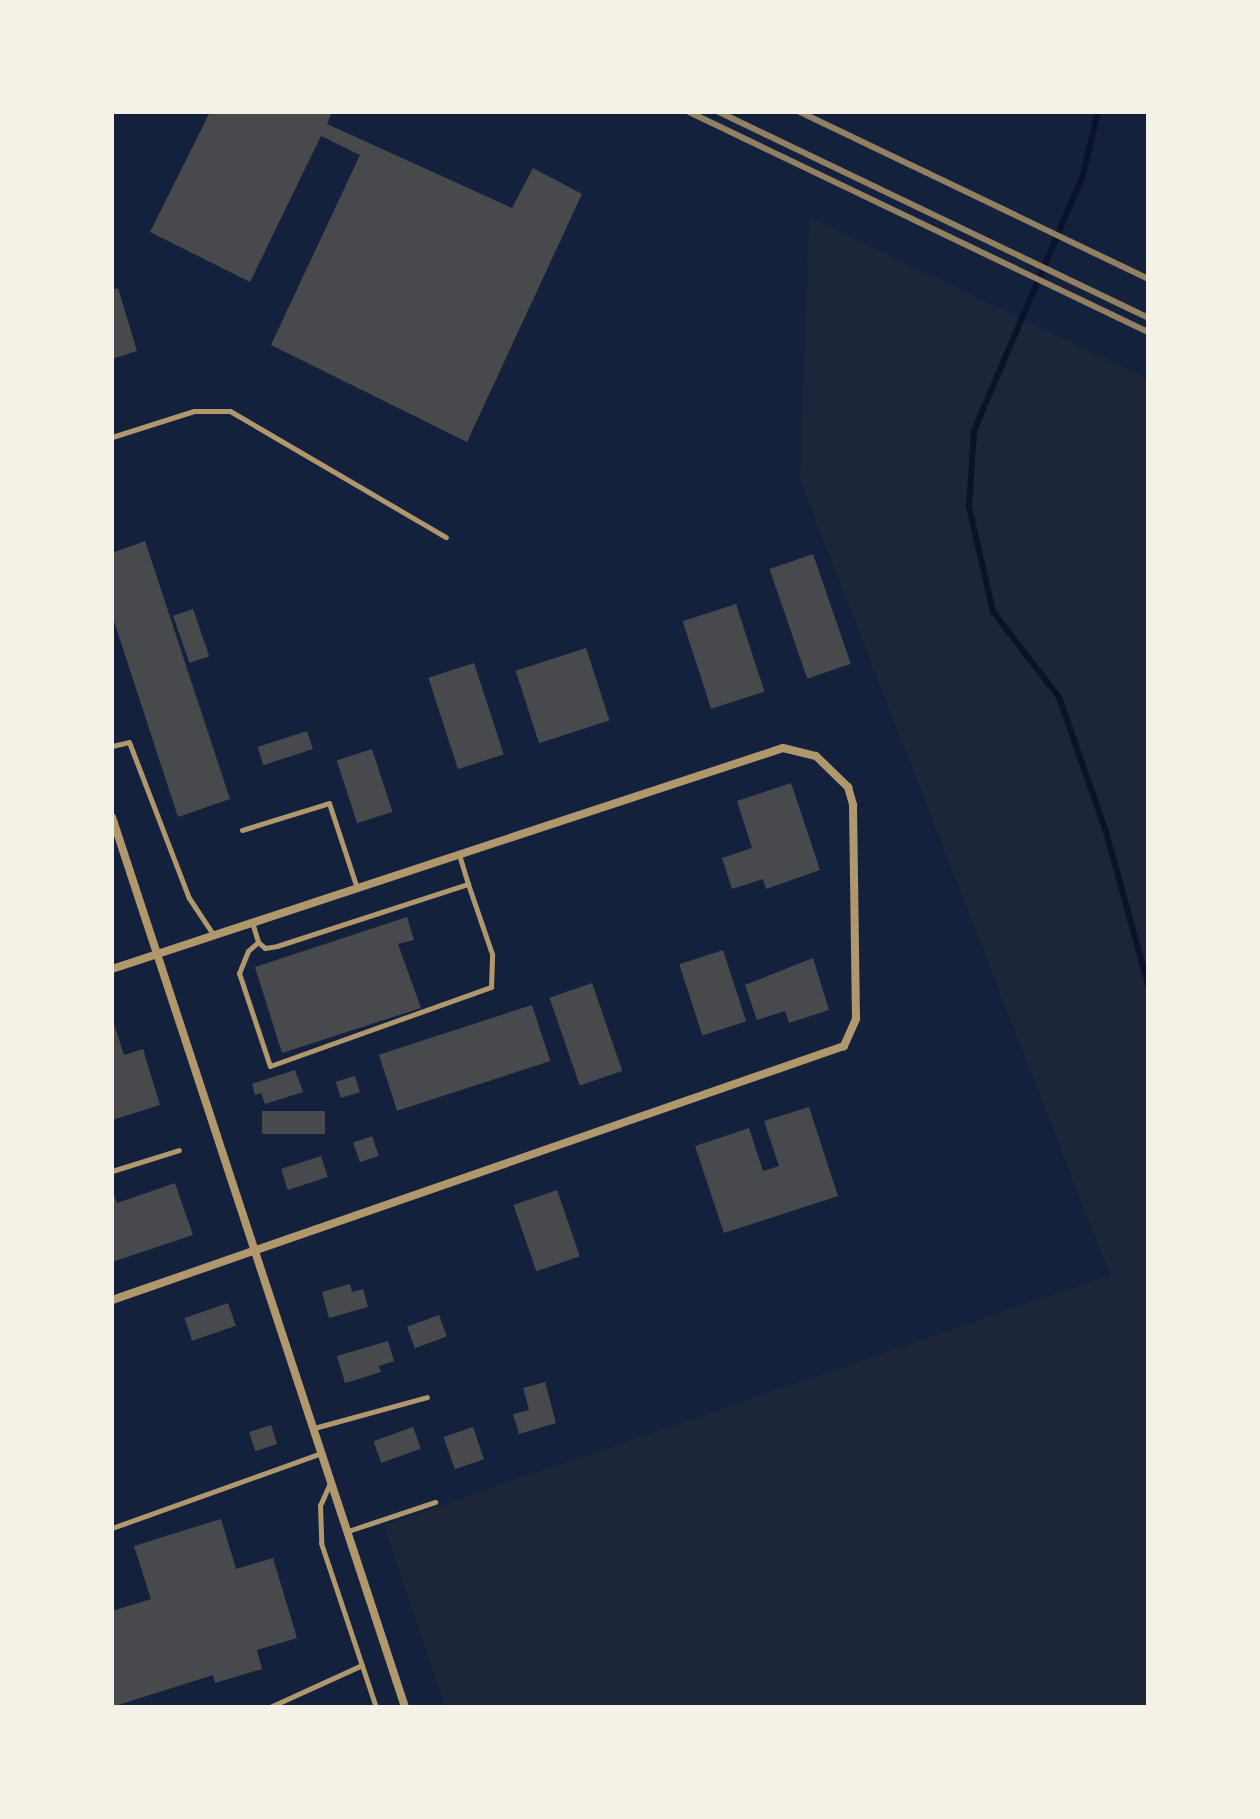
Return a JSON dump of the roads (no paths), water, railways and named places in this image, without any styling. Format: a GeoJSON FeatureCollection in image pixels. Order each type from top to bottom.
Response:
{"type":"FeatureCollection","features":[{"type":"Feature","properties":{"kind":"street"},"geometry":{"type":"LineString","coordinates":[[112,969],[403,869],[783,748],[816,756],[848,787],[853,805],[856,1019],[844,1046],[112,1300]]}},
{"type":"Feature","properties":{"kind":"street"},"geometry":{"type":"LineString","coordinates":[[112,817],[405,1707]]}},
{"type":"Feature","properties":{"kind":"lane"},"geometry":{"type":"LineString","coordinates":[[112,437],[194,411],[230,411],[446,537]]}},
{"type":"Feature","properties":{"kind":"lane"},"geometry":{"type":"LineString","coordinates":[[112,746],[129,742],[189,898],[213,934]]}},
{"type":"Feature","properties":{"kind":"lane"},"geometry":{"type":"LineString","coordinates":[[242,830],[329,803],[356,885]]}},
{"type":"Feature","properties":{"kind":"lane"},"geometry":{"type":"LineString","coordinates":[[258,942],[248,951],[239,973],[270,1066],[485,992],[494,978],[492,954],[458,852]]}},
{"type":"Feature","properties":{"kind":"lane"},"geometry":{"type":"LineString","coordinates":[[252,921],[258,942],[265,948],[277,946],[468,884]]}},
{"type":"Feature","properties":{"kind":"lane"},"geometry":{"type":"LineString","coordinates":[[112,1171],[179,1150]]}},
{"type":"Feature","properties":{"kind":"lane"},"geometry":{"type":"LineString","coordinates":[[314,1428],[427,1397]]}},
{"type":"Feature","properties":{"kind":"lane"},"geometry":{"type":"LineString","coordinates":[[112,1528],[322,1452]]}},
{"type":"Feature","properties":{"kind":"lane"},"geometry":{"type":"LineString","coordinates":[[331,1480],[320,1505],[321,1543],[376,1707]]}},
{"type":"Feature","properties":{"kind":"lane"},"geometry":{"type":"LineString","coordinates":[[348,1531],[435,1502]]}},
{"type":"Feature","properties":{"kind":"lane"},"geometry":{"type":"LineString","coordinates":[[270,1707],[362,1665]]}},
{"type":"Feature","properties":{"kind":"waterway"},"geometry":{"type":"LineString","coordinates":[[1098,112],[1083,175],[974,430],[969,507],[993,612],[1059,697],[1106,832],[1148,984]]}},
{"type":"Feature","properties":{"kind":"railway"},"geometry":{"type":"LineString","coordinates":[[689,112],[1148,332]]}},
{"type":"Feature","properties":{"kind":"railway"},"geometry":{"type":"LineString","coordinates":[[719,112],[1148,318]]}},
{"type":"Feature","properties":{"kind":"railway"},"geometry":{"type":"LineString","coordinates":[[800,112],[1148,279]]}}]}
